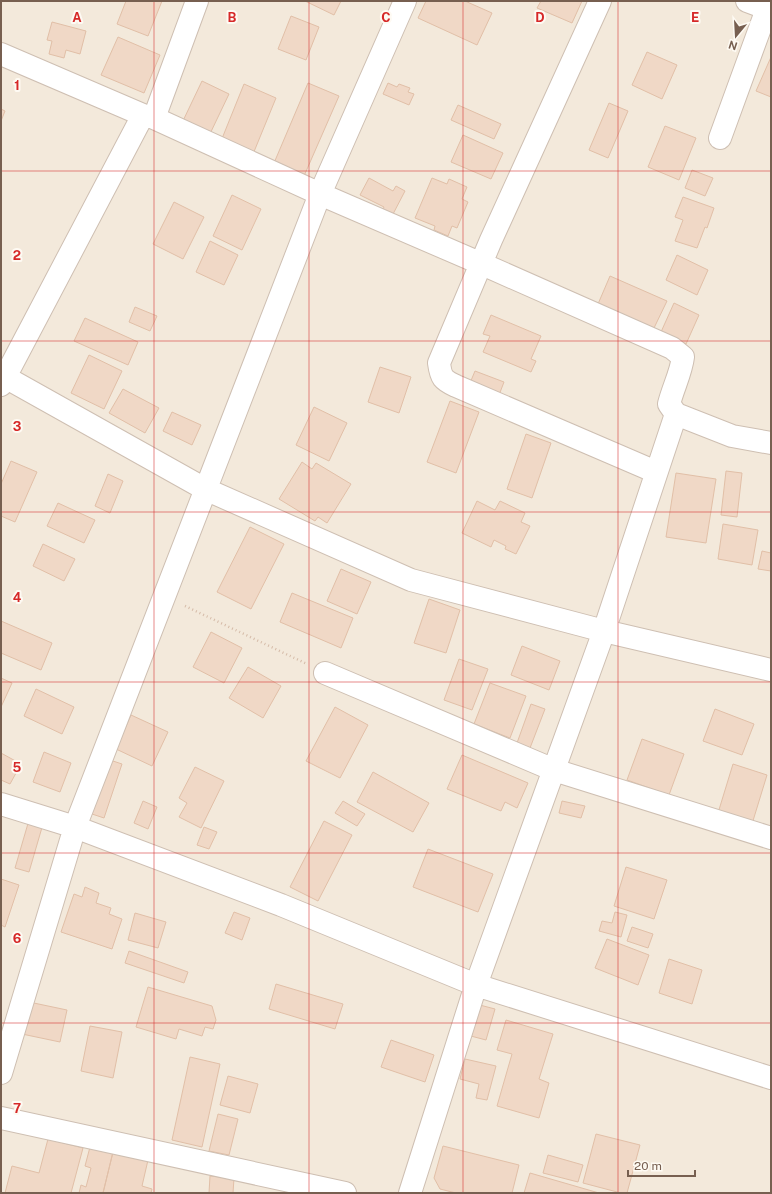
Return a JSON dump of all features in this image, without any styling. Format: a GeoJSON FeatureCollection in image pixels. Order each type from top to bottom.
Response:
{"type":"FeatureCollection","features":[{"type":"Feature","properties":{"kind":"street"},"geometry":{"type":"LineString","coordinates":[[197,1],[148,117],[2,379],[205,489],[411,580],[604,631],[771,670]]}},
{"type":"Feature","properties":{"kind":"street"},"geometry":{"type":"LineString","coordinates":[[1,1073],[75,827],[320,194],[405,1]]}},
{"type":"Feature","properties":{"kind":"street"},"geometry":{"type":"LineString","coordinates":[[600,1],[491,240],[439,363],[440,374],[445,381],[656,472]]}},
{"type":"Feature","properties":{"kind":"street"},"geometry":{"type":"LineString","coordinates":[[720,138],[769,10],[747,1]]}},
{"type":"Feature","properties":{"kind":"street"},"geometry":{"type":"LineString","coordinates":[[1,54],[148,117],[672,348],[683,357],[682,367],[675,383],[669,404],[676,414],[732,436],[771,443]]}},
{"type":"Feature","properties":{"kind":"street"},"geometry":{"type":"LineString","coordinates":[[410,1193],[476,985],[604,631],[676,414]]}},
{"type":"Feature","properties":{"kind":"street"},"geometry":{"type":"LineString","coordinates":[[326,673],[554,770],[771,838]]}},
{"type":"Feature","properties":{"kind":"street"},"geometry":{"type":"LineString","coordinates":[[1,804],[75,827],[281,905],[476,985],[771,1078]]}},
{"type":"Feature","properties":{"kind":"street"},"geometry":{"type":"LineString","coordinates":[[1,1118],[345,1193]]}},
{"type":"Feature","properties":{"kind":"path"},"geometry":{"type":"LineString","coordinates":[[164,597],[326,673]]}},
{"type":"Feature","properties":{"kind":"shaded area"},"geometry":{"type":"Polygon","coordinates":[[[1,1],[771,1],[771,1193],[1,1193],[1,1]]]}},
{"type":"Feature","properties":{"kind":"building"},"geometry":{"type":"Polygon","coordinates":[[[126,1],[162,1],[148,36],[117,24],[126,1]]]}},
{"type":"Feature","properties":{"kind":"building"},"geometry":{"type":"Polygon","coordinates":[[[305,1],[341,1],[334,15],[305,1]]]}},
{"type":"Feature","properties":{"kind":"building"},"geometry":{"type":"Polygon","coordinates":[[[426,1],[465,1],[492,13],[477,45],[418,18],[426,1]]]}},
{"type":"Feature","properties":{"kind":"building"},"geometry":{"type":"Polygon","coordinates":[[[541,1],[582,1],[572,23],[537,8],[541,1]]]}},
{"type":"Feature","properties":{"kind":"building"},"geometry":{"type":"Polygon","coordinates":[[[291,16],[319,27],[306,60],[278,49],[291,16]]]}},
{"type":"Feature","properties":{"kind":"building"},"geometry":{"type":"Polygon","coordinates":[[[52,22],[86,31],[80,54],[66,50],[64,58],[49,54],[52,41],[47,40],[52,22]]]}},
{"type":"Feature","properties":{"kind":"building"},"geometry":{"type":"Polygon","coordinates":[[[118,37],[160,55],[144,93],[101,75],[118,37]]]}},
{"type":"Feature","properties":{"kind":"building"},"geometry":{"type":"Polygon","coordinates":[[[647,52],[677,65],[662,99],[632,85],[647,52]]]}},
{"type":"Feature","properties":{"kind":"building"},"geometry":{"type":"Polygon","coordinates":[[[771,57],[771,97],[756,91],[771,57]]]}},
{"type":"Feature","properties":{"kind":"building"},"geometry":{"type":"Polygon","coordinates":[[[202,81],[229,94],[208,138],[181,125],[202,81]]]}},
{"type":"Feature","properties":{"kind":"building"},"geometry":{"type":"Polygon","coordinates":[[[308,83],[339,96],[304,176],[274,163],[308,83]]]}},
{"type":"Feature","properties":{"kind":"building"},"geometry":{"type":"Polygon","coordinates":[[[388,83],[397,87],[399,84],[410,88],[408,92],[414,94],[409,105],[383,94],[388,83]]]}},
{"type":"Feature","properties":{"kind":"building"},"geometry":{"type":"Polygon","coordinates":[[[244,84],[276,98],[251,159],[219,146],[244,84]]]}},
{"type":"Feature","properties":{"kind":"building"},"geometry":{"type":"Polygon","coordinates":[[[609,103],[628,111],[608,158],[589,150],[609,103]]]}},
{"type":"Feature","properties":{"kind":"building"},"geometry":{"type":"Polygon","coordinates":[[[458,105],[501,124],[494,139],[451,120],[458,105]]]}},
{"type":"Feature","properties":{"kind":"building"},"geometry":{"type":"Polygon","coordinates":[[[1,109],[5,111],[1,121],[1,109]]]}},
{"type":"Feature","properties":{"kind":"building"},"geometry":{"type":"Polygon","coordinates":[[[665,126],[696,138],[679,180],[648,167],[665,126]]]}},
{"type":"Feature","properties":{"kind":"building"},"geometry":{"type":"Polygon","coordinates":[[[463,135],[503,153],[491,179],[451,162],[463,135]]]}},
{"type":"Feature","properties":{"kind":"building"},"geometry":{"type":"Polygon","coordinates":[[[692,170],[713,178],[705,196],[685,188],[692,170]]]}},
{"type":"Feature","properties":{"kind":"building"},"geometry":{"type":"Polygon","coordinates":[[[369,178],[393,191],[396,186],[405,191],[392,216],[382,211],[384,207],[360,195],[369,178]]]}},
{"type":"Feature","properties":{"kind":"building"},"geometry":{"type":"Polygon","coordinates":[[[432,178],[447,184],[449,179],[467,187],[462,199],[468,202],[457,228],[452,226],[448,236],[434,230],[435,226],[415,218],[432,178]]]}},
{"type":"Feature","properties":{"kind":"building"},"geometry":{"type":"Polygon","coordinates":[[[232,195],[261,209],[242,250],[213,236],[232,195]]]}},
{"type":"Feature","properties":{"kind":"building"},"geometry":{"type":"Polygon","coordinates":[[[683,197],[714,208],[707,228],[705,227],[697,248],[675,241],[683,220],[675,217],[683,197]]]}},
{"type":"Feature","properties":{"kind":"building"},"geometry":{"type":"Polygon","coordinates":[[[174,202],[204,217],[183,259],[153,244],[174,202]]]}},
{"type":"Feature","properties":{"kind":"building"},"geometry":{"type":"Polygon","coordinates":[[[210,241],[238,255],[224,285],[196,272],[210,241]]]}},
{"type":"Feature","properties":{"kind":"building"},"geometry":{"type":"Polygon","coordinates":[[[677,255],[708,270],[697,295],[666,280],[677,255]]]}},
{"type":"Feature","properties":{"kind":"building"},"geometry":{"type":"Polygon","coordinates":[[[610,276],[667,301],[654,328],[598,304],[610,276]]]}},
{"type":"Feature","properties":{"kind":"building"},"geometry":{"type":"Polygon","coordinates":[[[674,303],[699,315],[686,344],[661,332],[674,303]]]}},
{"type":"Feature","properties":{"kind":"building"},"geometry":{"type":"Polygon","coordinates":[[[135,307],[157,316],[150,331],[129,322],[135,307]]]}},
{"type":"Feature","properties":{"kind":"building"},"geometry":{"type":"Polygon","coordinates":[[[491,315],[541,336],[531,359],[536,361],[531,372],[483,352],[490,336],[483,334],[491,315]]]}},
{"type":"Feature","properties":{"kind":"building"},"geometry":{"type":"Polygon","coordinates":[[[85,318],[138,342],[128,365],[74,341],[85,318]]]}},
{"type":"Feature","properties":{"kind":"building"},"geometry":{"type":"Polygon","coordinates":[[[89,355],[122,371],[104,409],[71,393],[89,355]]]}},
{"type":"Feature","properties":{"kind":"building"},"geometry":{"type":"Polygon","coordinates":[[[380,367],[411,377],[399,413],[368,402],[380,367]]]}},
{"type":"Feature","properties":{"kind":"building"},"geometry":{"type":"Polygon","coordinates":[[[475,371],[504,382],[499,395],[470,383],[475,371]]]}},
{"type":"Feature","properties":{"kind":"building"},"geometry":{"type":"Polygon","coordinates":[[[123,389],[159,408],[145,433],[109,413],[123,389]]]}},
{"type":"Feature","properties":{"kind":"building"},"geometry":{"type":"Polygon","coordinates":[[[450,401],[479,412],[456,473],[427,462],[450,401]]]}},
{"type":"Feature","properties":{"kind":"building"},"geometry":{"type":"Polygon","coordinates":[[[314,407],[347,423],[329,461],[296,445],[314,407]]]}},
{"type":"Feature","properties":{"kind":"building"},"geometry":{"type":"Polygon","coordinates":[[[172,412],[201,425],[192,445],[163,431],[172,412]]]}},
{"type":"Feature","properties":{"kind":"building"},"geometry":{"type":"Polygon","coordinates":[[[526,434],[551,443],[532,498],[507,489],[526,434]]]}},
{"type":"Feature","properties":{"kind":"building"},"geometry":{"type":"Polygon","coordinates":[[[11,461],[37,472],[15,522],[1,516],[1,484],[11,461]]]}},
{"type":"Feature","properties":{"kind":"building"},"geometry":{"type":"Polygon","coordinates":[[[302,462],[312,469],[316,463],[351,484],[327,523],[318,517],[315,521],[279,499],[302,462]]]}},
{"type":"Feature","properties":{"kind":"building"},"geometry":{"type":"Polygon","coordinates":[[[726,471],[742,473],[737,517],[721,515],[726,471]]]}},
{"type":"Feature","properties":{"kind":"building"},"geometry":{"type":"Polygon","coordinates":[[[676,473],[716,479],[706,543],[666,537],[676,473]]]}},
{"type":"Feature","properties":{"kind":"building"},"geometry":{"type":"Polygon","coordinates":[[[108,474],[123,481],[110,513],[95,506],[108,474]]]}},
{"type":"Feature","properties":{"kind":"building"},"geometry":{"type":"Polygon","coordinates":[[[477,501],[495,510],[500,501],[525,513],[521,522],[530,526],[516,554],[505,549],[506,546],[494,540],[491,547],[462,533],[477,501]]]}},
{"type":"Feature","properties":{"kind":"building"},"geometry":{"type":"Polygon","coordinates":[[[58,503],[95,520],[84,543],[47,526],[58,503]]]}},
{"type":"Feature","properties":{"kind":"building"},"geometry":{"type":"Polygon","coordinates":[[[723,524],[758,530],[752,565],[718,559],[723,524]]]}},
{"type":"Feature","properties":{"kind":"building"},"geometry":{"type":"Polygon","coordinates":[[[250,527],[284,544],[251,609],[217,592],[250,527]]]}},
{"type":"Feature","properties":{"kind":"building"},"geometry":{"type":"Polygon","coordinates":[[[43,544],[75,559],[64,581],[33,566],[43,544]]]}},
{"type":"Feature","properties":{"kind":"building"},"geometry":{"type":"Polygon","coordinates":[[[762,551],[771,553],[771,571],[758,569],[762,551]]]}},
{"type":"Feature","properties":{"kind":"building"},"geometry":{"type":"Polygon","coordinates":[[[341,569],[371,582],[357,614],[327,601],[341,569]]]}},
{"type":"Feature","properties":{"kind":"building"},"geometry":{"type":"Polygon","coordinates":[[[292,593],[353,618],[341,648],[280,622],[292,593]]]}},
{"type":"Feature","properties":{"kind":"building"},"geometry":{"type":"Polygon","coordinates":[[[429,599],[460,610],[446,653],[414,643],[429,599]]]}},
{"type":"Feature","properties":{"kind":"building"},"geometry":{"type":"Polygon","coordinates":[[[1,621],[52,643],[41,670],[1,653],[1,621]]]}},
{"type":"Feature","properties":{"kind":"building"},"geometry":{"type":"Polygon","coordinates":[[[211,632],[242,648],[224,683],[193,667],[211,632]]]}},
{"type":"Feature","properties":{"kind":"building"},"geometry":{"type":"Polygon","coordinates":[[[522,646],[560,661],[549,690],[511,675],[522,646]]]}},
{"type":"Feature","properties":{"kind":"building"},"geometry":{"type":"Polygon","coordinates":[[[459,659],[488,669],[472,710],[444,700],[459,659]]]}},
{"type":"Feature","properties":{"kind":"building"},"geometry":{"type":"Polygon","coordinates":[[[248,667],[281,686],[263,718],[229,698],[248,667]]]}},
{"type":"Feature","properties":{"kind":"building"},"geometry":{"type":"Polygon","coordinates":[[[1,678],[12,683],[1,707],[1,678]]]}},
{"type":"Feature","properties":{"kind":"building"},"geometry":{"type":"Polygon","coordinates":[[[490,683],[526,696],[510,738],[474,724],[490,683]]]}},
{"type":"Feature","properties":{"kind":"building"},"geometry":{"type":"Polygon","coordinates":[[[36,689],[74,707],[62,734],[24,716],[36,689]]]}},
{"type":"Feature","properties":{"kind":"building"},"geometry":{"type":"Polygon","coordinates":[[[531,704],[545,709],[530,748],[517,743],[531,704]]]}},
{"type":"Feature","properties":{"kind":"building"},"geometry":{"type":"Polygon","coordinates":[[[335,707],[368,725],[340,778],[306,761],[335,707]]]}},
{"type":"Feature","properties":{"kind":"building"},"geometry":{"type":"Polygon","coordinates":[[[715,709],[754,724],[742,755],[703,741],[715,709]]]}},
{"type":"Feature","properties":{"kind":"building"},"geometry":{"type":"Polygon","coordinates":[[[131,715],[168,732],[152,766],[116,749],[131,715]]]}},
{"type":"Feature","properties":{"kind":"building"},"geometry":{"type":"Polygon","coordinates":[[[642,739],[684,754],[669,795],[627,780],[642,739]]]}},
{"type":"Feature","properties":{"kind":"building"},"geometry":{"type":"Polygon","coordinates":[[[44,752],[71,763],[60,792],[33,782],[44,752]]]}},
{"type":"Feature","properties":{"kind":"building"},"geometry":{"type":"Polygon","coordinates":[[[1,753],[21,764],[10,784],[1,780],[1,753]]]}},
{"type":"Feature","properties":{"kind":"building"},"geometry":{"type":"Polygon","coordinates":[[[462,755],[528,783],[517,808],[505,802],[501,811],[447,789],[462,755]]]}},
{"type":"Feature","properties":{"kind":"building"},"geometry":{"type":"Polygon","coordinates":[[[107,759],[122,764],[104,818],[89,813],[107,759]]]}},
{"type":"Feature","properties":{"kind":"building"},"geometry":{"type":"Polygon","coordinates":[[[733,764],[767,775],[752,824],[718,813],[733,764]]]}},
{"type":"Feature","properties":{"kind":"building"},"geometry":{"type":"Polygon","coordinates":[[[195,767],[224,781],[201,828],[179,817],[187,803],[179,798],[195,767]]]}},
{"type":"Feature","properties":{"kind":"building"},"geometry":{"type":"Polygon","coordinates":[[[373,772],[429,803],[413,832],[357,802],[373,772]]]}},
{"type":"Feature","properties":{"kind":"building"},"geometry":{"type":"Polygon","coordinates":[[[143,801],[157,807],[148,829],[134,823],[143,801]]]}},
{"type":"Feature","properties":{"kind":"building"},"geometry":{"type":"Polygon","coordinates":[[[343,801],[365,814],[357,826],[335,813],[343,801]]]}},
{"type":"Feature","properties":{"kind":"building"},"geometry":{"type":"Polygon","coordinates":[[[562,801],[585,806],[581,818],[559,813],[562,801]]]}},
{"type":"Feature","properties":{"kind":"building"},"geometry":{"type":"Polygon","coordinates":[[[29,820],[43,824],[29,872],[15,868],[29,820]]]}},
{"type":"Feature","properties":{"kind":"building"},"geometry":{"type":"Polygon","coordinates":[[[324,821],[352,835],[318,901],[290,887],[324,821]]]}},
{"type":"Feature","properties":{"kind":"building"},"geometry":{"type":"Polygon","coordinates":[[[204,827],[217,832],[209,849],[197,845],[204,827]]]}},
{"type":"Feature","properties":{"kind":"building"},"geometry":{"type":"Polygon","coordinates":[[[428,849],[493,874],[478,912],[413,887],[428,849]]]}},
{"type":"Feature","properties":{"kind":"building"},"geometry":{"type":"Polygon","coordinates":[[[626,867],[667,880],[654,919],[614,906],[626,867]]]}},
{"type":"Feature","properties":{"kind":"building"},"geometry":{"type":"Polygon","coordinates":[[[1,879],[19,885],[5,927],[1,925],[1,879]]]}},
{"type":"Feature","properties":{"kind":"building"},"geometry":{"type":"Polygon","coordinates":[[[85,887],[99,893],[96,903],[111,908],[109,914],[122,919],[112,949],[61,932],[74,894],[82,897],[85,887]]]}},
{"type":"Feature","properties":{"kind":"building"},"geometry":{"type":"Polygon","coordinates":[[[234,912],[250,918],[242,940],[225,933],[234,912]]]}},
{"type":"Feature","properties":{"kind":"building"},"geometry":{"type":"Polygon","coordinates":[[[615,912],[627,915],[621,937],[599,931],[602,921],[612,923],[615,912]]]}},
{"type":"Feature","properties":{"kind":"building"},"geometry":{"type":"Polygon","coordinates":[[[135,913],[166,922],[158,948],[128,940],[135,913]]]}},
{"type":"Feature","properties":{"kind":"building"},"geometry":{"type":"Polygon","coordinates":[[[632,927],[653,934],[648,948],[627,941],[632,927]]]}},
{"type":"Feature","properties":{"kind":"building"},"geometry":{"type":"Polygon","coordinates":[[[607,939],[649,955],[638,985],[595,968],[607,939]]]}},
{"type":"Feature","properties":{"kind":"building"},"geometry":{"type":"Polygon","coordinates":[[[129,951],[188,972],[184,983],[125,963],[129,951]]]}},
{"type":"Feature","properties":{"kind":"building"},"geometry":{"type":"Polygon","coordinates":[[[669,959],[702,970],[692,1004],[659,993],[669,959]]]}},
{"type":"Feature","properties":{"kind":"building"},"geometry":{"type":"Polygon","coordinates":[[[276,984],[343,1004],[335,1029],[269,1009],[276,984]]]}},
{"type":"Feature","properties":{"kind":"building"},"geometry":{"type":"Polygon","coordinates":[[[148,987],[212,1006],[216,1020],[213,1029],[205,1027],[202,1036],[179,1029],[176,1039],[136,1027],[148,987]]]}},
{"type":"Feature","properties":{"kind":"building"},"geometry":{"type":"Polygon","coordinates":[[[29,1002],[67,1010],[60,1042],[22,1034],[29,1002]]]}},
{"type":"Feature","properties":{"kind":"building"},"geometry":{"type":"Polygon","coordinates":[[[476,1004],[495,1009],[486,1040],[467,1035],[476,1004]]]}},
{"type":"Feature","properties":{"kind":"building"},"geometry":{"type":"Polygon","coordinates":[[[506,1020],[553,1034],[539,1079],[549,1083],[539,1118],[497,1106],[512,1054],[497,1050],[506,1020]]]}},
{"type":"Feature","properties":{"kind":"building"},"geometry":{"type":"Polygon","coordinates":[[[90,1026],[122,1032],[113,1078],[81,1071],[90,1026]]]}},
{"type":"Feature","properties":{"kind":"building"},"geometry":{"type":"Polygon","coordinates":[[[391,1040],[434,1055],[425,1082],[381,1067],[391,1040]]]}},
{"type":"Feature","properties":{"kind":"building"},"geometry":{"type":"Polygon","coordinates":[[[190,1057],[220,1064],[202,1147],[172,1140],[190,1057]]]}},
{"type":"Feature","properties":{"kind":"building"},"geometry":{"type":"Polygon","coordinates":[[[465,1059],[496,1066],[487,1100],[476,1098],[479,1084],[460,1079],[465,1059]]]}},
{"type":"Feature","properties":{"kind":"building"},"geometry":{"type":"Polygon","coordinates":[[[228,1076],[258,1084],[250,1113],[220,1105],[228,1076]]]}},
{"type":"Feature","properties":{"kind":"building"},"geometry":{"type":"Polygon","coordinates":[[[218,1114],[238,1119],[229,1155],[209,1151],[218,1114]]]}},
{"type":"Feature","properties":{"kind":"building"},"geometry":{"type":"Polygon","coordinates":[[[596,1134],[640,1145],[627,1193],[621,1193],[583,1183],[596,1134]]]}},
{"type":"Feature","properties":{"kind":"building"},"geometry":{"type":"Polygon","coordinates":[[[48,1139],[83,1148],[71,1193],[5,1193],[12,1166],[39,1173],[48,1139]]]}},
{"type":"Feature","properties":{"kind":"building"},"geometry":{"type":"Polygon","coordinates":[[[443,1146],[519,1165],[512,1193],[456,1193],[440,1189],[434,1178],[443,1146]]]}},
{"type":"Feature","properties":{"kind":"building"},"geometry":{"type":"Polygon","coordinates":[[[90,1147],[113,1152],[103,1193],[79,1193],[81,1185],[86,1187],[91,1168],[85,1166],[90,1147]]]}},
{"type":"Feature","properties":{"kind":"building"},"geometry":{"type":"Polygon","coordinates":[[[113,1152],[148,1160],[142,1186],[152,1189],[151,1193],[103,1193],[113,1152]]]}},
{"type":"Feature","properties":{"kind":"building"},"geometry":{"type":"Polygon","coordinates":[[[548,1155],[583,1165],[578,1182],[543,1173],[548,1155]]]}},
{"type":"Feature","properties":{"kind":"building"},"geometry":{"type":"Polygon","coordinates":[[[530,1173],[599,1193],[524,1193],[530,1173]]]}},
{"type":"Feature","properties":{"kind":"building"},"geometry":{"type":"Polygon","coordinates":[[[210,1176],[234,1178],[233,1193],[209,1193],[210,1176]]]}}]}
